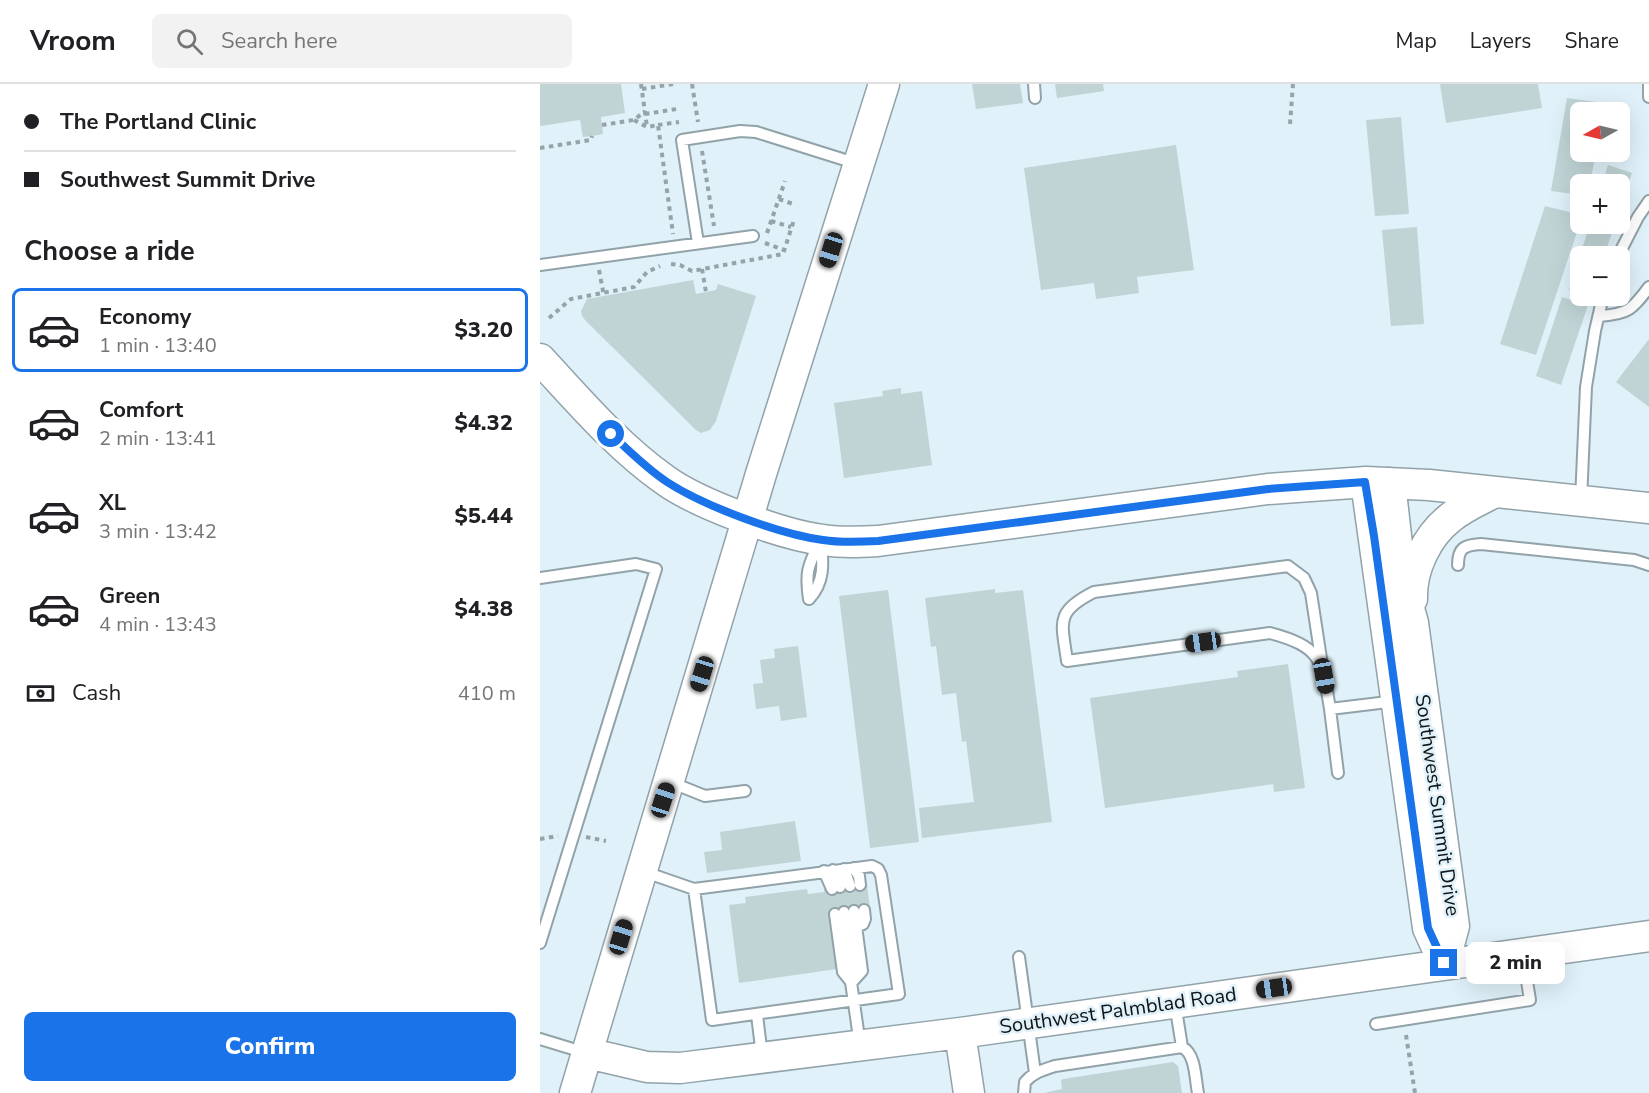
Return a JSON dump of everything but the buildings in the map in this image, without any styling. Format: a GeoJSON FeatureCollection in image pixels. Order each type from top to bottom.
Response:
{"type":"FeatureCollection","features":[{"type":"Feature","properties":{"kind":"main road"},"geometry":{"type":"LineString","coordinates":[[575,1093],[748,519],[884,84]]}},
{"type":"Feature","properties":{"kind":"main road"},"geometry":{"type":"LineString","coordinates":[[540,359],[626,448],[667,482],[748,519],[820,540],[878,541],[1268,489],[1378,482],[1649,508]]}},
{"type":"Feature","properties":{"kind":"main road","name":"Southwest Summit Drive"},"geometry":{"type":"LineString","coordinates":[[1378,482],[1413,623],[1410,699]]}},
{"type":"Feature","properties":{"kind":"main road","name":"Southwest Summit Drive"},"geometry":{"type":"LineString","coordinates":[[1378,482],[1410,699],[1454,926],[1444,963]]}},
{"type":"Feature","properties":{"kind":"main road"},"geometry":{"type":"LineString","coordinates":[[1413,623],[1412,587],[1426,546],[1439,528],[1452,516],[1495,492]]}},
{"type":"Feature","properties":{"kind":"main road","name":"Southwest Palmblad Road"},"geometry":{"type":"LineString","coordinates":[[587,1053],[646,1067],[664,1068],[960,1033],[1444,963],[1649,936]]}},
{"type":"Feature","properties":{"kind":"main road"},"geometry":{"type":"LineString","coordinates":[[960,1033],[969,1093]]}},
{"type":"Feature","properties":{"kind":"lane"},"geometry":{"type":"LineString","coordinates":[[1034,84],[1035,98]]}},
{"type":"Feature","properties":{"kind":"lane"},"geometry":{"type":"LineString","coordinates":[[1649,84],[1649,97]]}},
{"type":"Feature","properties":{"kind":"lane"},"geometry":{"type":"LineString","coordinates":[[698,243],[682,140],[740,131],[756,132],[859,164]]}},
{"type":"Feature","properties":{"kind":"lane"},"geometry":{"type":"LineString","coordinates":[[1623,246],[1649,201]]}},
{"type":"Feature","properties":{"kind":"lane"},"geometry":{"type":"LineString","coordinates":[[540,265],[753,236]]}},
{"type":"Feature","properties":{"kind":"lane"},"geometry":{"type":"LineString","coordinates":[[1600,316],[1621,314],[1637,302],[1649,287]]}},
{"type":"Feature","properties":{"kind":"lane"},"geometry":{"type":"LineString","coordinates":[[1581,501],[1586,387],[1602,306]]}},
{"type":"Feature","properties":{"kind":"lane"},"geometry":{"type":"LineString","coordinates":[[1458,565],[1458,555],[1463,549],[1468,545],[1481,544],[1634,560],[1649,565]]}},
{"type":"Feature","properties":{"kind":"lane"},"geometry":{"type":"LineString","coordinates":[[540,578],[636,564],[656,569],[540,943]]}},
{"type":"Feature","properties":{"kind":"lane"},"geometry":{"type":"LineString","coordinates":[[1322,664],[1313,652],[1294,639],[1270,633],[1067,661],[1062,622],[1070,606],[1094,592],[1288,566],[1304,578],[1311,593],[1330,709],[1338,773]]}},
{"type":"Feature","properties":{"kind":"lane"},"geometry":{"type":"LineString","coordinates":[[1330,709],[1410,699]]}},
{"type":"Feature","properties":{"kind":"lane"},"geometry":{"type":"LineString","coordinates":[[669,782],[705,796],[745,791]]}},
{"type":"Feature","properties":{"kind":"lane"},"geometry":{"type":"LineString","coordinates":[[641,871],[694,889],[872,866],[878,869],[881,875],[899,994],[712,1020],[694,889]]}},
{"type":"Feature","properties":{"kind":"lane"},"geometry":{"type":"LineString","coordinates":[[839,870],[846,887],[838,879],[839,870]]}},
{"type":"Feature","properties":{"kind":"lane"},"geometry":{"type":"LineString","coordinates":[[851,982],[862,971],[856,927],[849,912],[853,972],[851,982],[860,1045]]}},
{"type":"Feature","properties":{"kind":"lane"},"geometry":{"type":"LineString","coordinates":[[1376,1024],[1530,1000],[1522,953]]}},
{"type":"Feature","properties":{"kind":"lane"},"geometry":{"type":"LineString","coordinates":[[1019,957],[1035,1072]]}},
{"type":"Feature","properties":{"kind":"lane"},"geometry":{"type":"LineString","coordinates":[[1175,1001],[1182,1047]]}},
{"type":"Feature","properties":{"kind":"lane"},"geometry":{"type":"LineString","coordinates":[[757,1015],[763,1057]]}},
{"type":"Feature","properties":{"kind":"lane"},"geometry":{"type":"LineString","coordinates":[[540,1039],[587,1053]]}},
{"type":"Feature","properties":{"kind":"lane"},"geometry":{"type":"LineString","coordinates":[[1024,1093],[1025,1082],[1035,1072],[1055,1066],[1182,1047],[1191,1056],[1198,1093]]}},
{"type":"Feature","properties":{"kind":"path"},"geometry":{"type":"LineString","coordinates":[[647,127],[641,87],[673,84]]}},
{"type":"Feature","properties":{"kind":"path"},"geometry":{"type":"LineString","coordinates":[[692,84],[720,266]]}},
{"type":"Feature","properties":{"kind":"path"},"geometry":{"type":"LineString","coordinates":[[1290,124],[1293,84]]}},
{"type":"Feature","properties":{"kind":"path"},"geometry":{"type":"LineString","coordinates":[[602,125],[634,120],[645,112],[677,109]]}},
{"type":"Feature","properties":{"kind":"path"},"geometry":{"type":"LineString","coordinates":[[634,120],[647,127],[679,122]]}},
{"type":"Feature","properties":{"kind":"path"},"geometry":{"type":"LineString","coordinates":[[658,125],[676,265]]}},
{"type":"Feature","properties":{"kind":"path"},"geometry":{"type":"LineString","coordinates":[[540,148],[591,140],[592,136]]}},
{"type":"Feature","properties":{"kind":"path"},"geometry":{"type":"LineString","coordinates":[[759,259],[785,181]]}},
{"type":"Feature","properties":{"kind":"path"},"geometry":{"type":"LineString","coordinates":[[779,199],[796,205]]}},
{"type":"Feature","properties":{"kind":"path"},"geometry":{"type":"LineString","coordinates":[[549,318],[571,299],[634,287],[655,267],[676,265],[692,271],[783,254],[794,220]]}},
{"type":"Feature","properties":{"kind":"path"},"geometry":{"type":"LineString","coordinates":[[771,221],[791,227]]}},
{"type":"Feature","properties":{"kind":"path"},"geometry":{"type":"LineString","coordinates":[[764,243],[784,250]]}},
{"type":"Feature","properties":{"kind":"path"},"geometry":{"type":"LineString","coordinates":[[597,257],[603,294]]}},
{"type":"Feature","properties":{"kind":"path"},"geometry":{"type":"LineString","coordinates":[[702,269],[706,292]]}},
{"type":"Feature","properties":{"kind":"path"},"geometry":{"type":"LineString","coordinates":[[540,839],[562,836]]}},
{"type":"Feature","properties":{"kind":"path"},"geometry":{"type":"LineString","coordinates":[[586,837],[606,841]]}},
{"type":"Feature","properties":{"kind":"route"},"geometry":{"type":"LineString","coordinates":[[611,434],[667,482],[705,501],[748,519],[789,532],[820,540],[840,542],[878,541],[1268,489],[1365,482],[1428,928],[1444,963]]}}]}
